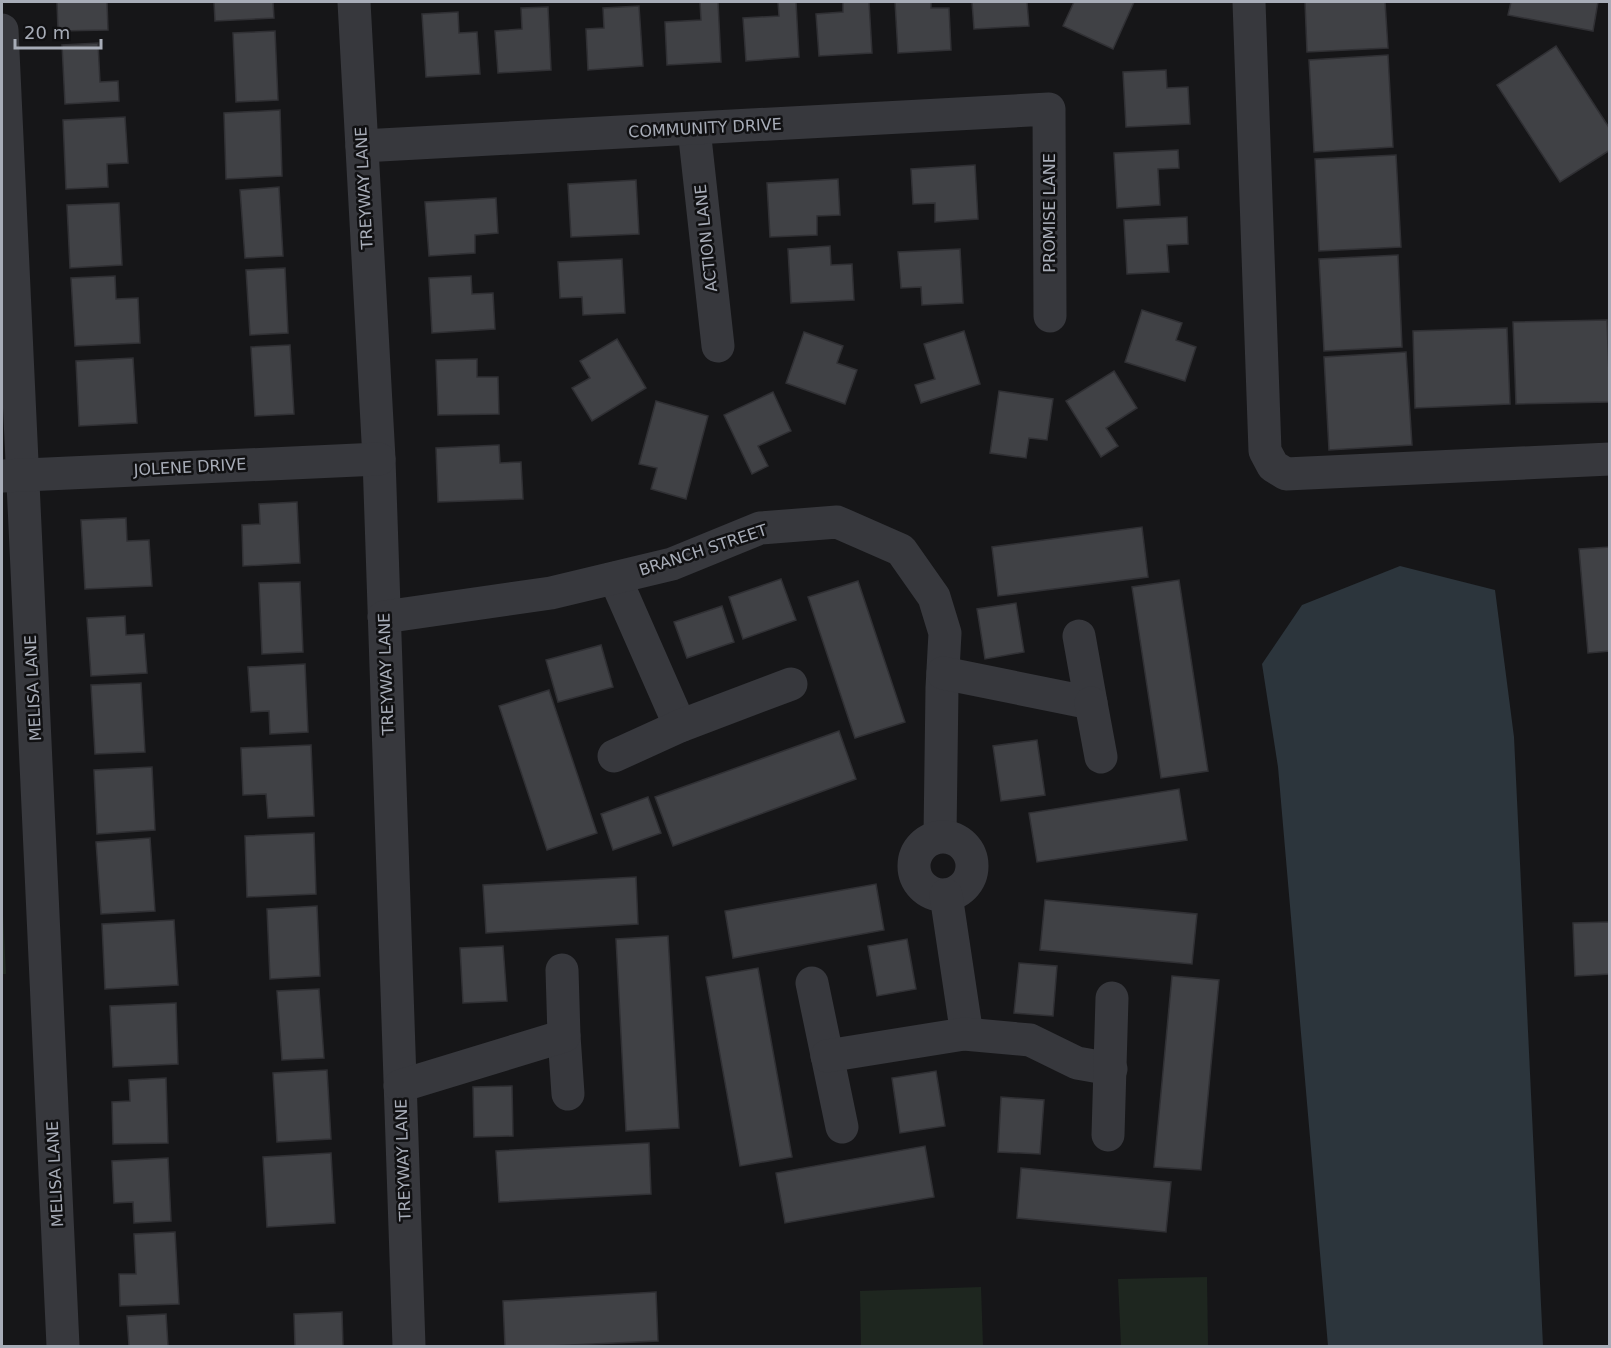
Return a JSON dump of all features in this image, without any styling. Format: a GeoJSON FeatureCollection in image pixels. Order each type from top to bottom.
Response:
{"type":"FeatureCollection","features":[{"type":"Feature","properties":{"kind":"street","name":"TREYWAY LANE"},"geometry":{"type":"LineString","coordinates":[[354,2],[379,459],[409,1347]]}},
{"type":"Feature","properties":{"kind":"street"},"geometry":{"type":"LineString","coordinates":[[1249,2],[1265,451],[1273,466],[1286,474],[1610,459]]}},
{"type":"Feature","properties":{"kind":"street","name":"MELISA LANE"},"geometry":{"type":"LineString","coordinates":[[2,30],[13,476],[63,1347]]}},
{"type":"Feature","properties":{"kind":"street","name":"COMMUNITY DRIVE"},"geometry":{"type":"LineString","coordinates":[[362,146],[1048,109]]}},
{"type":"Feature","properties":{"kind":"street","name":"PROMISE LANE"},"geometry":{"type":"LineString","coordinates":[[1048,109],[1050,316]]}},
{"type":"Feature","properties":{"kind":"street","name":"ACTION LANE"},"geometry":{"type":"LineString","coordinates":[[694,129],[718,346]]}},
{"type":"Feature","properties":{"kind":"street","name":"JOLENE DRIVE"},"geometry":{"type":"LineString","coordinates":[[13,476],[379,459]]}},
{"type":"Feature","properties":{"kind":"street","name":"BRANCH STREET"},"geometry":{"type":"LineString","coordinates":[[384,617],[551,593],[615,578],[672,564],[760,528],[837,522],[901,550],[934,597],[945,633],[940,836],[955,839],[967,849],[972,863],[970,878],[960,890],[946,895],[965,1022],[964,1034]]}},
{"type":"Feature","properties":{"kind":"street"},"geometry":{"type":"LineString","coordinates":[[615,578],[680,726]]}},
{"type":"Feature","properties":{"kind":"street"},"geometry":{"type":"LineString","coordinates":[[1079,636],[1101,757]]}},
{"type":"Feature","properties":{"kind":"street"},"geometry":{"type":"LineString","coordinates":[[943,673],[1091,703]]}},
{"type":"Feature","properties":{"kind":"street"},"geometry":{"type":"LineString","coordinates":[[614,756],[680,726],[791,684]]}},
{"type":"Feature","properties":{"kind":"street"},"geometry":{"type":"LineString","coordinates":[[562,970],[568,1094]]}},
{"type":"Feature","properties":{"kind":"street"},"geometry":{"type":"LineString","coordinates":[[812,983],[842,1127]]}},
{"type":"Feature","properties":{"kind":"street"},"geometry":{"type":"LineString","coordinates":[[1108,1135],[1112,998]]}},
{"type":"Feature","properties":{"kind":"street"},"geometry":{"type":"LineString","coordinates":[[827,1056],[964,1034],[1030,1040],[1077,1063],[1110,1069]]}},
{"type":"Feature","properties":{"kind":"street"},"geometry":{"type":"LineString","coordinates":[[400,1086],[564,1036]]}},
{"type":"Feature","properties":{"kind":"shaded area"},"geometry":{"type":"Polygon","coordinates":[[[1400,566],[1495,590],[1514,737],[1543,1346],[1328,1346],[1278,767],[1262,664],[1302,605],[1400,566]]]}},
{"type":"Feature","properties":{"kind":"shaded area"},"geometry":{"type":"Polygon","coordinates":[[[2,894],[6,974],[2,974],[2,894]]]}},
{"type":"Feature","properties":{"kind":"shaded area"},"geometry":{"type":"Polygon","coordinates":[[[1207,1277],[1208,1346],[1121,1346],[1118,1279],[1207,1277]]]}},
{"type":"Feature","properties":{"kind":"shaded area"},"geometry":{"type":"Polygon","coordinates":[[[981,1287],[983,1346],[861,1346],[860,1291],[981,1287]]]}},
{"type":"Feature","properties":{"kind":"building"},"geometry":{"type":"Polygon","coordinates":[[[57,2],[107,2],[108,30],[58,31],[57,2]]]}},
{"type":"Feature","properties":{"kind":"building"},"geometry":{"type":"Polygon","coordinates":[[[214,2],[273,2],[274,18],[215,21],[214,2]]]}},
{"type":"Feature","properties":{"kind":"building"},"geometry":{"type":"Polygon","coordinates":[[[700,2],[718,2],[721,62],[667,65],[665,22],[701,20],[700,2]]]}},
{"type":"Feature","properties":{"kind":"building"},"geometry":{"type":"Polygon","coordinates":[[[778,2],[796,2],[799,57],[746,61],[743,18],[779,16],[778,2]]]}},
{"type":"Feature","properties":{"kind":"building"},"geometry":{"type":"Polygon","coordinates":[[[843,2],[869,2],[872,53],[819,56],[816,14],[843,12],[843,2]]]}},
{"type":"Feature","properties":{"kind":"building"},"geometry":{"type":"Polygon","coordinates":[[[895,2],[931,2],[931,8],[949,8],[951,50],[898,53],[895,2]]]}},
{"type":"Feature","properties":{"kind":"building"},"geometry":{"type":"Polygon","coordinates":[[[972,2],[1027,2],[1029,26],[974,29],[972,2]]]}},
{"type":"Feature","properties":{"kind":"building"},"geometry":{"type":"Polygon","coordinates":[[[1074,2],[1134,2],[1113,49],[1063,26],[1074,2]]]}},
{"type":"Feature","properties":{"kind":"building"},"geometry":{"type":"Polygon","coordinates":[[[1305,2],[1385,2],[1388,48],[1307,52],[1305,2]]]}},
{"type":"Feature","properties":{"kind":"building"},"geometry":{"type":"Polygon","coordinates":[[[1511,2],[1598,2],[1593,31],[1508,15],[1511,2]]]}},
{"type":"Feature","properties":{"kind":"building"},"geometry":{"type":"Polygon","coordinates":[[[639,6],[643,66],[588,70],[586,29],[604,28],[603,8],[639,6]]]}},
{"type":"Feature","properties":{"kind":"building"},"geometry":{"type":"Polygon","coordinates":[[[548,7],[551,70],[498,73],[495,31],[522,29],[521,8],[548,7]]]}},
{"type":"Feature","properties":{"kind":"building"},"geometry":{"type":"Polygon","coordinates":[[[458,12],[459,33],[477,32],[480,74],[426,77],[422,14],[458,12]]]}},
{"type":"Feature","properties":{"kind":"building"},"geometry":{"type":"Polygon","coordinates":[[[275,31],[278,100],[236,102],[233,33],[275,31]]]}},
{"type":"Feature","properties":{"kind":"building"},"geometry":{"type":"Polygon","coordinates":[[[98,43],[100,82],[118,81],[119,101],[65,104],[62,45],[98,43]]]}},
{"type":"Feature","properties":{"kind":"building"},"geometry":{"type":"Polygon","coordinates":[[[1556,46],[1610,129],[1610,150],[1560,182],[1497,85],[1556,46]]]}},
{"type":"Feature","properties":{"kind":"building"},"geometry":{"type":"Polygon","coordinates":[[[1388,55],[1393,147],[1314,152],[1309,60],[1388,55]]]}},
{"type":"Feature","properties":{"kind":"building"},"geometry":{"type":"Polygon","coordinates":[[[1166,70],[1167,88],[1188,87],[1190,124],[1126,127],[1123,72],[1166,70]]]}},
{"type":"Feature","properties":{"kind":"building"},"geometry":{"type":"Polygon","coordinates":[[[280,110],[282,176],[226,179],[224,113],[280,110]]]}},
{"type":"Feature","properties":{"kind":"building"},"geometry":{"type":"Polygon","coordinates":[[[125,117],[128,163],[107,164],[108,187],[66,189],[63,120],[125,117]]]}},
{"type":"Feature","properties":{"kind":"building"},"geometry":{"type":"Polygon","coordinates":[[[1178,150],[1179,168],[1158,169],[1160,205],[1117,208],[1114,153],[1178,150]]]}},
{"type":"Feature","properties":{"kind":"building"},"geometry":{"type":"Polygon","coordinates":[[[1396,155],[1401,247],[1319,251],[1315,159],[1396,155]]]}},
{"type":"Feature","properties":{"kind":"building"},"geometry":{"type":"Polygon","coordinates":[[[975,165],[978,219],[935,222],[935,203],[913,204],[911,169],[975,165]]]}},
{"type":"Feature","properties":{"kind":"building"},"geometry":{"type":"Polygon","coordinates":[[[838,179],[840,215],[817,216],[817,235],[770,237],[767,183],[838,179]]]}},
{"type":"Feature","properties":{"kind":"building"},"geometry":{"type":"Polygon","coordinates":[[[636,180],[639,234],[571,237],[568,184],[636,180]]]}},
{"type":"Feature","properties":{"kind":"building"},"geometry":{"type":"Polygon","coordinates":[[[279,187],[283,256],[245,258],[240,190],[279,187]]]}},
{"type":"Feature","properties":{"kind":"building"},"geometry":{"type":"Polygon","coordinates":[[[496,198],[498,233],[475,235],[475,253],[429,256],[425,202],[496,198]]]}},
{"type":"Feature","properties":{"kind":"building"},"geometry":{"type":"Polygon","coordinates":[[[119,203],[122,265],[70,268],[67,205],[119,203]]]}},
{"type":"Feature","properties":{"kind":"building"},"geometry":{"type":"Polygon","coordinates":[[[1187,217],[1188,244],[1167,245],[1169,272],[1127,274],[1124,220],[1187,217]]]}},
{"type":"Feature","properties":{"kind":"building"},"geometry":{"type":"Polygon","coordinates":[[[830,246],[831,265],[852,264],[854,300],[791,303],[788,249],[830,246]]]}},
{"type":"Feature","properties":{"kind":"building"},"geometry":{"type":"Polygon","coordinates":[[[960,249],[963,303],[922,305],[921,287],[901,288],[898,252],[960,249]]]}},
{"type":"Feature","properties":{"kind":"building"},"geometry":{"type":"Polygon","coordinates":[[[1398,255],[1402,347],[1324,351],[1319,259],[1398,255]]]}},
{"type":"Feature","properties":{"kind":"building"},"geometry":{"type":"Polygon","coordinates":[[[622,259],[625,313],[583,315],[582,297],[560,298],[558,262],[622,259]]]}},
{"type":"Feature","properties":{"kind":"building"},"geometry":{"type":"Polygon","coordinates":[[[285,268],[288,333],[250,335],[246,270],[285,268]]]}},
{"type":"Feature","properties":{"kind":"building"},"geometry":{"type":"Polygon","coordinates":[[[115,276],[116,299],[138,298],[140,343],[75,346],[71,278],[115,276]]]}},
{"type":"Feature","properties":{"kind":"building"},"geometry":{"type":"Polygon","coordinates":[[[471,276],[472,294],[493,293],[495,329],[432,333],[429,278],[471,276]]]}},
{"type":"Feature","properties":{"kind":"building"},"geometry":{"type":"Polygon","coordinates":[[[1142,310],[1182,323],[1176,340],[1196,347],[1185,381],[1125,362],[1142,310]]]}},
{"type":"Feature","properties":{"kind":"building"},"geometry":{"type":"Polygon","coordinates":[[[1607,320],[1610,402],[1516,404],[1513,322],[1607,320]]]}},
{"type":"Feature","properties":{"kind":"building"},"geometry":{"type":"Polygon","coordinates":[[[1507,328],[1510,404],[1415,408],[1413,331],[1507,328]]]}},
{"type":"Feature","properties":{"kind":"building"},"geometry":{"type":"Polygon","coordinates":[[[964,331],[980,384],[921,403],[915,385],[935,379],[924,344],[964,331]]]}},
{"type":"Feature","properties":{"kind":"building"},"geometry":{"type":"Polygon","coordinates":[[[804,332],[843,346],[837,363],[857,370],[845,404],[786,383],[804,332]]]}},
{"type":"Feature","properties":{"kind":"building"},"geometry":{"type":"Polygon","coordinates":[[[617,339],[646,388],[592,421],[572,388],[590,378],[580,361],[617,339]]]}},
{"type":"Feature","properties":{"kind":"building"},"geometry":{"type":"Polygon","coordinates":[[[290,345],[294,414],[255,416],[251,347],[290,345]]]}},
{"type":"Feature","properties":{"kind":"building"},"geometry":{"type":"Polygon","coordinates":[[[1406,352],[1412,445],[1329,450],[1324,357],[1406,352]]]}},
{"type":"Feature","properties":{"kind":"building"},"geometry":{"type":"Polygon","coordinates":[[[133,358],[137,423],[79,426],[76,361],[133,358]]]}},
{"type":"Feature","properties":{"kind":"building"},"geometry":{"type":"Polygon","coordinates":[[[477,359],[477,377],[498,377],[499,414],[438,415],[436,360],[477,359]]]}},
{"type":"Feature","properties":{"kind":"building"},"geometry":{"type":"Polygon","coordinates":[[[1114,371],[1137,408],[1106,428],[1118,446],[1101,457],[1066,401],[1114,371]]]}},
{"type":"Feature","properties":{"kind":"building"},"geometry":{"type":"Polygon","coordinates":[[[999,391],[1053,399],[1047,440],[1029,438],[1026,458],[990,453],[999,391]]]}},
{"type":"Feature","properties":{"kind":"building"},"geometry":{"type":"Polygon","coordinates":[[[773,392],[791,431],[758,446],[768,466],[752,474],[724,415],[773,392]]]}},
{"type":"Feature","properties":{"kind":"building"},"geometry":{"type":"Polygon","coordinates":[[[656,401],[708,416],[686,499],[651,489],[657,468],[639,464],[656,401]]]}},
{"type":"Feature","properties":{"kind":"building"},"geometry":{"type":"Polygon","coordinates":[[[499,445],[500,463],[521,462],[523,499],[438,502],[436,448],[499,445]]]}},
{"type":"Feature","properties":{"kind":"building"},"geometry":{"type":"Polygon","coordinates":[[[297,502],[300,563],[243,566],[242,525],[260,524],[259,504],[297,502]]]}},
{"type":"Feature","properties":{"kind":"building"},"geometry":{"type":"Polygon","coordinates":[[[126,518],[127,541],[149,540],[152,586],[85,589],[81,520],[126,518]]]}},
{"type":"Feature","properties":{"kind":"building"},"geometry":{"type":"Polygon","coordinates":[[[1142,527],[1148,577],[998,596],[992,547],[1142,527]]]}},
{"type":"Feature","properties":{"kind":"building"},"geometry":{"type":"Polygon","coordinates":[[[1610,547],[1610,651],[1588,653],[1579,549],[1610,547]]]}},
{"type":"Feature","properties":{"kind":"building"},"geometry":{"type":"Polygon","coordinates":[[[781,579],[796,620],[743,639],[729,597],[781,579]]]}},
{"type":"Feature","properties":{"kind":"building"},"geometry":{"type":"Polygon","coordinates":[[[1179,580],[1208,771],[1161,778],[1132,587],[1179,580]]]}},
{"type":"Feature","properties":{"kind":"building"},"geometry":{"type":"Polygon","coordinates":[[[858,581],[905,722],[855,738],[808,597],[858,581]]]}},
{"type":"Feature","properties":{"kind":"building"},"geometry":{"type":"Polygon","coordinates":[[[300,582],[303,652],[262,654],[259,583],[300,582]]]}},
{"type":"Feature","properties":{"kind":"building"},"geometry":{"type":"Polygon","coordinates":[[[1016,603],[1024,652],[985,659],[977,609],[1016,603]]]}},
{"type":"Feature","properties":{"kind":"building"},"geometry":{"type":"Polygon","coordinates":[[[722,606],[734,642],[687,658],[674,622],[722,606]]]}},
{"type":"Feature","properties":{"kind":"building"},"geometry":{"type":"Polygon","coordinates":[[[125,616],[126,635],[144,634],[147,673],[91,676],[87,618],[125,616]]]}},
{"type":"Feature","properties":{"kind":"building"},"geometry":{"type":"Polygon","coordinates":[[[601,645],[613,687],[558,702],[546,660],[601,645]]]}},
{"type":"Feature","properties":{"kind":"building"},"geometry":{"type":"Polygon","coordinates":[[[305,664],[308,732],[270,734],[269,711],[251,712],[248,667],[305,664]]]}},
{"type":"Feature","properties":{"kind":"building"},"geometry":{"type":"Polygon","coordinates":[[[141,683],[145,752],[95,754],[91,685],[141,683]]]}},
{"type":"Feature","properties":{"kind":"building"},"geometry":{"type":"Polygon","coordinates":[[[549,690],[597,833],[547,850],[499,706],[549,690]]]}},
{"type":"Feature","properties":{"kind":"building"},"geometry":{"type":"Polygon","coordinates":[[[839,731],[856,779],[673,846],[655,797],[839,731]]]}},
{"type":"Feature","properties":{"kind":"building"},"geometry":{"type":"Polygon","coordinates":[[[1037,740],[1045,795],[1001,801],[993,746],[1037,740]]]}},
{"type":"Feature","properties":{"kind":"building"},"geometry":{"type":"Polygon","coordinates":[[[311,745],[314,816],[268,818],[266,794],[243,795],[241,748],[311,745]]]}},
{"type":"Feature","properties":{"kind":"building"},"geometry":{"type":"Polygon","coordinates":[[[152,767],[155,830],[97,834],[94,770],[152,767]]]}},
{"type":"Feature","properties":{"kind":"building"},"geometry":{"type":"Polygon","coordinates":[[[1179,789],[1187,840],[1037,862],[1029,813],[1179,789]]]}},
{"type":"Feature","properties":{"kind":"building"},"geometry":{"type":"Polygon","coordinates":[[[648,797],[661,833],[613,850],[601,814],[648,797]]]}},
{"type":"Feature","properties":{"kind":"building"},"geometry":{"type":"Polygon","coordinates":[[[314,833],[316,894],[247,897],[245,836],[314,833]]]}},
{"type":"Feature","properties":{"kind":"building"},"geometry":{"type":"Polygon","coordinates":[[[150,838],[155,911],[101,914],[96,842],[150,838]]]}},
{"type":"Feature","properties":{"kind":"building"},"geometry":{"type":"Polygon","coordinates":[[[636,877],[638,924],[486,933],[483,885],[636,877]]]}},
{"type":"Feature","properties":{"kind":"building"},"geometry":{"type":"Polygon","coordinates":[[[876,884],[884,930],[733,958],[725,911],[876,884]]]}},
{"type":"Feature","properties":{"kind":"building"},"geometry":{"type":"Polygon","coordinates":[[[1045,900],[1197,914],[1192,964],[1040,950],[1045,900]]]}},
{"type":"Feature","properties":{"kind":"building"},"geometry":{"type":"Polygon","coordinates":[[[317,906],[320,976],[270,979],[267,909],[317,906]]]}},
{"type":"Feature","properties":{"kind":"building"},"geometry":{"type":"Polygon","coordinates":[[[174,920],[178,985],[105,989],[102,924],[174,920]]]}},
{"type":"Feature","properties":{"kind":"building"},"geometry":{"type":"Polygon","coordinates":[[[1610,922],[1610,974],[1575,976],[1573,923],[1610,922]]]}},
{"type":"Feature","properties":{"kind":"building"},"geometry":{"type":"Polygon","coordinates":[[[668,936],[679,1128],[626,1131],[616,939],[668,936]]]}},
{"type":"Feature","properties":{"kind":"building"},"geometry":{"type":"Polygon","coordinates":[[[907,939],[916,989],[877,996],[868,946],[907,939]]]}},
{"type":"Feature","properties":{"kind":"building"},"geometry":{"type":"Polygon","coordinates":[[[503,946],[507,1001],[463,1003],[460,948],[503,946]]]}},
{"type":"Feature","properties":{"kind":"building"},"geometry":{"type":"Polygon","coordinates":[[[1019,963],[1057,966],[1053,1016],[1014,1013],[1019,963]]]}},
{"type":"Feature","properties":{"kind":"building"},"geometry":{"type":"Polygon","coordinates":[[[758,968],[792,1157],[740,1166],[706,977],[758,968]]]}},
{"type":"Feature","properties":{"kind":"building"},"geometry":{"type":"Polygon","coordinates":[[[1172,976],[1219,980],[1201,1170],[1154,1167],[1172,976]]]}},
{"type":"Feature","properties":{"kind":"building"},"geometry":{"type":"Polygon","coordinates":[[[319,989],[324,1058],[282,1060],[277,991],[319,989]]]}},
{"type":"Feature","properties":{"kind":"building"},"geometry":{"type":"Polygon","coordinates":[[[176,1003],[178,1064],[113,1067],[110,1006],[176,1003]]]}},
{"type":"Feature","properties":{"kind":"building"},"geometry":{"type":"Polygon","coordinates":[[[327,1070],[331,1139],[277,1142],[273,1073],[327,1070]]]}},
{"type":"Feature","properties":{"kind":"building"},"geometry":{"type":"Polygon","coordinates":[[[936,1071],[945,1126],[900,1133],[892,1078],[936,1071]]]}},
{"type":"Feature","properties":{"kind":"building"},"geometry":{"type":"Polygon","coordinates":[[[166,1078],[168,1143],[113,1144],[112,1102],[130,1101],[129,1080],[166,1078]]]}},
{"type":"Feature","properties":{"kind":"building"},"geometry":{"type":"Polygon","coordinates":[[[512,1086],[513,1136],[474,1137],[473,1087],[512,1086]]]}},
{"type":"Feature","properties":{"kind":"building"},"geometry":{"type":"Polygon","coordinates":[[[1001,1097],[1044,1100],[1040,1154],[998,1152],[1001,1097]]]}},
{"type":"Feature","properties":{"kind":"building"},"geometry":{"type":"Polygon","coordinates":[[[649,1143],[651,1194],[499,1202],[496,1151],[649,1143]]]}},
{"type":"Feature","properties":{"kind":"building"},"geometry":{"type":"Polygon","coordinates":[[[925,1146],[934,1197],[785,1223],[776,1173],[925,1146]]]}},
{"type":"Feature","properties":{"kind":"building"},"geometry":{"type":"Polygon","coordinates":[[[331,1153],[335,1223],[267,1227],[263,1157],[331,1153]]]}},
{"type":"Feature","properties":{"kind":"building"},"geometry":{"type":"Polygon","coordinates":[[[168,1158],[171,1221],[134,1223],[133,1202],[114,1203],[112,1161],[168,1158]]]}},
{"type":"Feature","properties":{"kind":"building"},"geometry":{"type":"Polygon","coordinates":[[[1021,1168],[1171,1182],[1166,1232],[1017,1218],[1021,1168]]]}},
{"type":"Feature","properties":{"kind":"building"},"geometry":{"type":"Polygon","coordinates":[[[175,1232],[179,1304],[120,1306],[119,1274],[136,1274],[134,1234],[175,1232]]]}},
{"type":"Feature","properties":{"kind":"building"},"geometry":{"type":"Polygon","coordinates":[[[656,1292],[658,1341],[505,1346],[503,1301],[656,1292]]]}},
{"type":"Feature","properties":{"kind":"building"},"geometry":{"type":"Polygon","coordinates":[[[342,1312],[343,1346],[295,1346],[294,1314],[342,1312]]]}},
{"type":"Feature","properties":{"kind":"building"},"geometry":{"type":"Polygon","coordinates":[[[166,1314],[168,1346],[129,1346],[127,1316],[166,1314]]]}}]}
